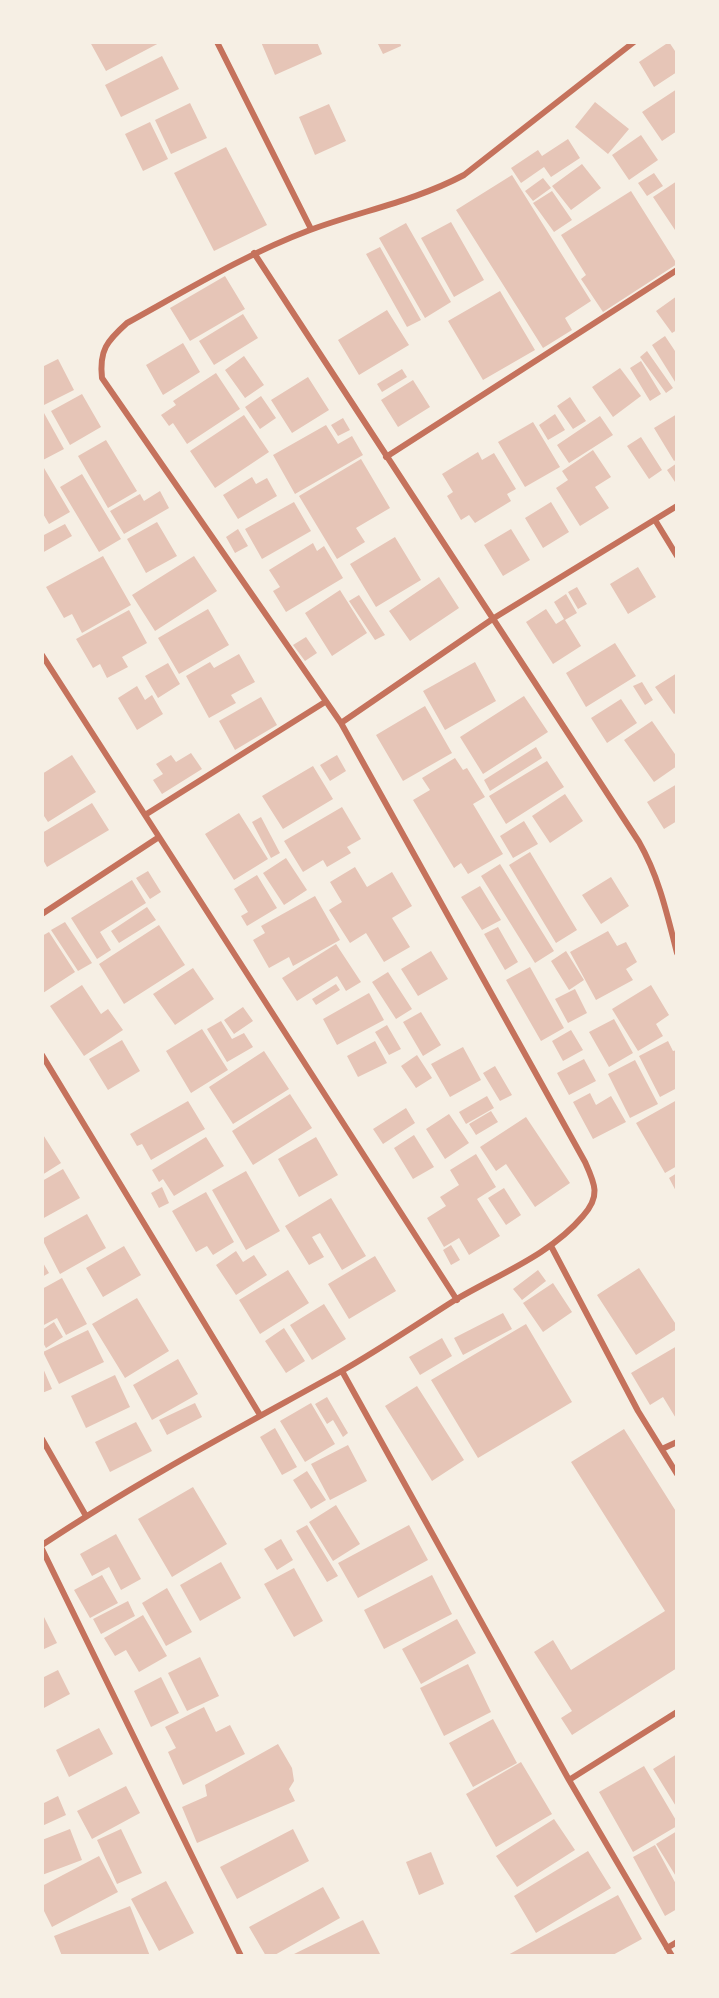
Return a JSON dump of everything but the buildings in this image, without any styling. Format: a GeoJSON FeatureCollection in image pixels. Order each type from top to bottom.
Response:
{"type":"FeatureCollection","features":[{"type":"Feature","properties":{"kind":"street"},"geometry":{"type":"LineString","coordinates":[[217,42],[311,229]]}},
{"type":"Feature","properties":{"kind":"street"},"geometry":{"type":"LineString","coordinates":[[240,1956],[42,1547],[86,1516],[260,1414],[342,1371],[457,1300],[551,1246],[584,1215],[595,1197],[595,1182],[341,723],[102,378],[100,360],[111,338],[127,323],[254,253],[311,229],[440,188],[464,174],[634,42]]}},
{"type":"Feature","properties":{"kind":"street"},"geometry":{"type":"LineString","coordinates":[[254,253],[386,458],[494,618],[652,865],[677,953]]}},
{"type":"Feature","properties":{"kind":"street"},"geometry":{"type":"LineString","coordinates":[[386,458],[677,270]]}},
{"type":"Feature","properties":{"kind":"street"},"geometry":{"type":"LineString","coordinates":[[341,723],[494,618],[677,506]]}},
{"type":"Feature","properties":{"kind":"street"},"geometry":{"type":"LineString","coordinates":[[655,520],[677,556]]}},
{"type":"Feature","properties":{"kind":"street"},"geometry":{"type":"LineString","coordinates":[[42,655],[457,1300]]}},
{"type":"Feature","properties":{"kind":"street"},"geometry":{"type":"LineString","coordinates":[[145,815],[326,702]]}},
{"type":"Feature","properties":{"kind":"street"},"geometry":{"type":"LineString","coordinates":[[42,914],[159,837]]}},
{"type":"Feature","properties":{"kind":"street"},"geometry":{"type":"LineString","coordinates":[[42,1055],[260,1414]]}},
{"type":"Feature","properties":{"kind":"street"},"geometry":{"type":"LineString","coordinates":[[551,1246],[639,1411],[677,1474]]}},
{"type":"Feature","properties":{"kind":"street"},"geometry":{"type":"LineString","coordinates":[[342,1371],[569,1780],[672,1956]]}},
{"type":"Feature","properties":{"kind":"street"},"geometry":{"type":"LineString","coordinates":[[42,1439],[86,1516]]}},
{"type":"Feature","properties":{"kind":"street"},"geometry":{"type":"LineString","coordinates":[[662,1449],[677,1442]]}},
{"type":"Feature","properties":{"kind":"street"},"geometry":{"type":"LineString","coordinates":[[569,1780],[677,1712]]}},
{"type":"Feature","properties":{"kind":"street"},"geometry":{"type":"LineString","coordinates":[[667,1948],[677,1942]]}}]}
